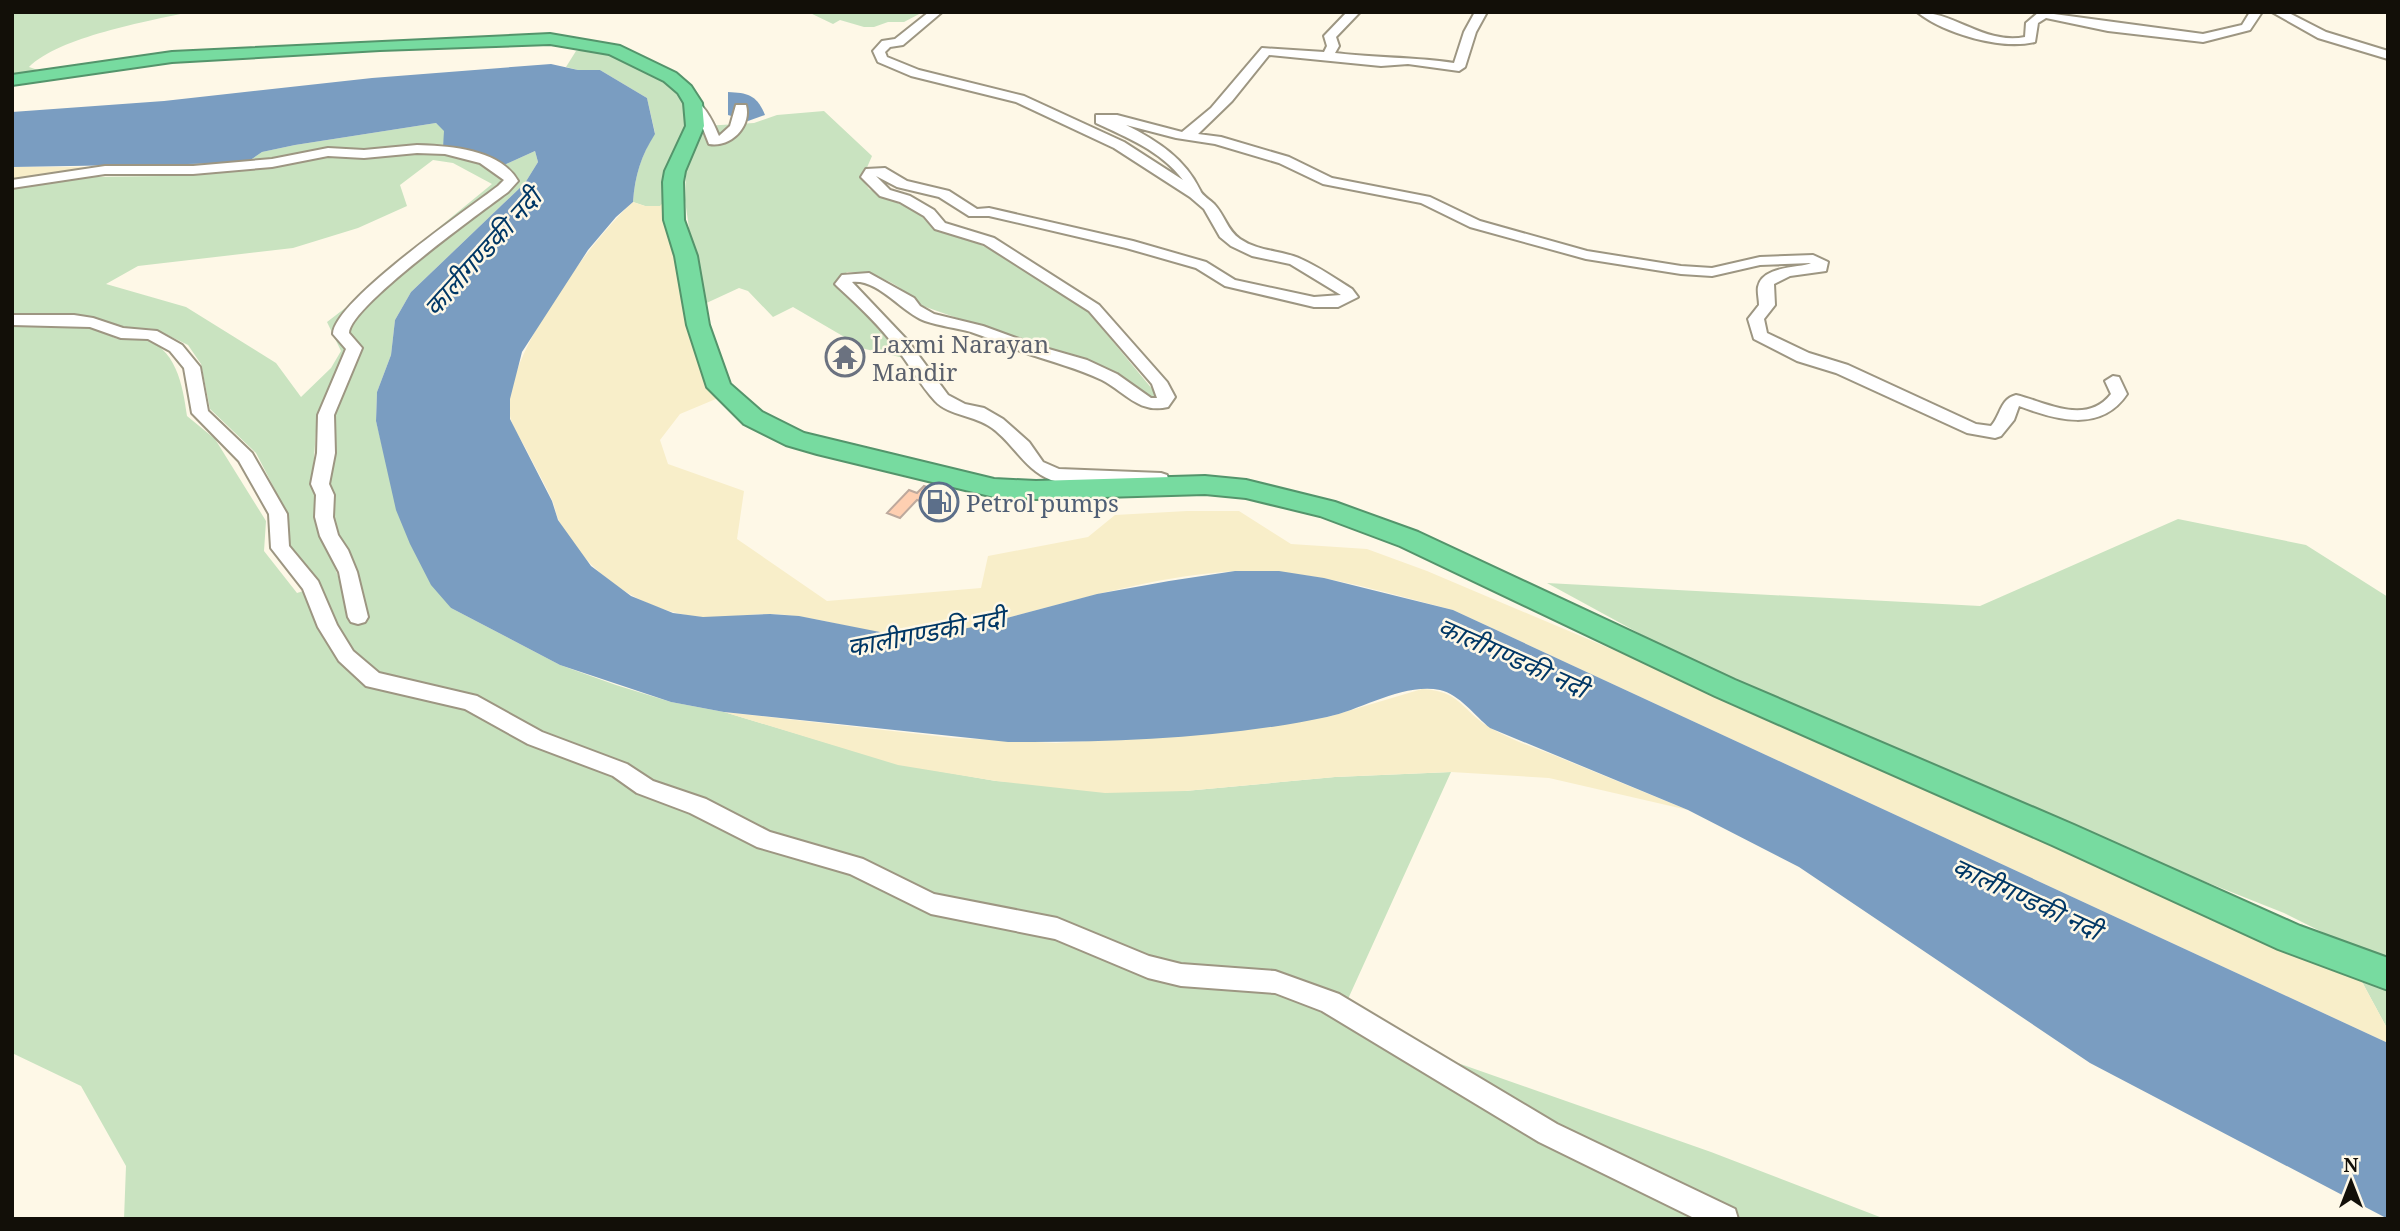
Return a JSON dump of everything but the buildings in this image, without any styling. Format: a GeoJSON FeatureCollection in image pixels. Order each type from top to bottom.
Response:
{"type":"FeatureCollection","features":[{"type":"Feature","properties":{"kind":"highway"},"geometry":{"type":"LineString","coordinates":[[12,80],[194,55],[550,39],[614,50],[670,77],[685,90],[693,103],[695,126],[675,171],[673,182],[674,220],[686,256],[698,324],[719,387],[753,418],[795,439],[994,488],[1035,491],[1161,485],[1246,489],[1325,508],[1409,539],[1725,688],[2063,835],[2290,938],[2388,974]]}},
{"type":"Feature","properties":{"kind":"street"},"geometry":{"type":"LineString","coordinates":[[936,12],[899,42],[883,46],[879,51],[882,59],[915,73],[1008,96],[1119,145],[1195,194],[1210,207],[1225,234],[1236,243],[1257,253],[1295,261],[1348,292],[1350,297],[1338,303],[1314,303],[1230,283],[1201,265],[1137,247],[989,212],[974,213],[944,194],[902,184],[880,171],[871,172],[867,177],[885,193],[905,199],[929,214],[940,226],[989,241],[1094,308],[1164,389],[1167,397],[1162,403],[1147,403],[1111,379],[1081,364],[1032,350],[977,329],[929,317],[914,309],[909,301],[864,276],[847,278],[843,284],[866,304],[902,344],[942,399],[961,409],[978,412],[997,423],[1023,446],[1042,470],[1056,475],[1161,479],[1161,485]]}},
{"type":"Feature","properties":{"kind":"street"},"geometry":{"type":"LineString","coordinates":[[1328,56],[1333,46],[1330,36],[1354,12]]}},
{"type":"Feature","properties":{"kind":"street"},"geometry":{"type":"LineString","coordinates":[[1184,135],[1193,132],[1209,118],[1266,51],[1381,62],[1408,60],[1459,67],[1470,33],[1481,12]]}},
{"type":"Feature","properties":{"kind":"street"},"geometry":{"type":"LineString","coordinates":[[1923,12],[1962,29],[1991,39],[2007,41],[2031,38],[2029,29],[2032,22],[2045,14],[2108,27],[2203,38],[2246,27],[2256,12]]}},
{"type":"Feature","properties":{"kind":"street"},"geometry":{"type":"LineString","coordinates":[[2278,12],[2322,35],[2388,55]]}},
{"type":"Feature","properties":{"kind":"street"},"geometry":{"type":"LineString","coordinates":[[693,103],[699,114],[706,119],[715,141],[723,141],[731,136],[741,108]]}},
{"type":"Feature","properties":{"kind":"street"},"geometry":{"type":"LineString","coordinates":[[1195,194],[1193,184],[1184,170],[1124,129],[1101,120],[1112,117],[1150,129],[1216,140],[1284,160],[1311,170],[1328,181],[1425,200],[1475,224],[1586,255],[1681,270],[1712,272],[1760,261],[1812,259],[1821,262],[1821,268],[1777,274],[1768,281],[1765,289],[1767,305],[1756,319],[1760,335],[1803,357],[1842,369],[1973,429],[1995,432],[2006,420],[2009,408],[2016,400],[2066,415],[2104,411],[2113,404],[2119,394],[2113,381]]}},
{"type":"Feature","properties":{"kind":"street"},"geometry":{"type":"LineString","coordinates":[[12,184],[105,170],[193,170],[272,163],[328,152],[364,154],[417,149],[445,150],[477,157],[508,174],[511,181],[407,262],[352,311],[341,325],[341,334],[354,348],[326,415],[326,453],[320,484],[329,536],[340,550],[348,572],[358,617]]}},
{"type":"Feature","properties":{"kind":"street"},"geometry":{"type":"LineString","coordinates":[[12,320],[74,320],[93,323],[121,334],[151,334],[176,348],[192,367],[200,413],[246,457],[278,514],[280,548],[310,586],[328,627],[346,656],[373,680],[470,702],[535,738],[620,770],[645,787],[698,806],[765,840],[855,866],[931,904],[1058,929],[1148,967],[1181,975],[1275,982],[1331,1002],[1548,1133],[1725,1219]]}},
{"type":"Feature","properties":{"kind":"green space"},"geometry":{"type":"Polygon","coordinates":[[[12,12],[190,12],[129,25],[82,39],[43,56],[29,67],[44,72],[12,77],[12,12]]]}},
{"type":"Feature","properties":{"kind":"green space"},"geometry":{"type":"Polygon","coordinates":[[[808,12],[923,12],[904,22],[864,27],[840,20],[833,24],[808,12]]]}},
{"type":"Feature","properties":{"kind":"green space"},"geometry":{"type":"Polygon","coordinates":[[[601,50],[652,73],[685,100],[688,121],[664,170],[666,199],[661,206],[645,206],[633,202],[639,166],[655,133],[647,98],[600,70],[566,67],[576,51],[601,50]]]}},
{"type":"Feature","properties":{"kind":"green space"},"geometry":{"type":"Polygon","coordinates":[[[824,111],[872,156],[862,179],[869,189],[920,214],[933,229],[977,243],[999,254],[1085,308],[1158,396],[1153,399],[1049,350],[920,305],[896,285],[869,274],[847,272],[836,282],[904,358],[865,349],[793,307],[773,317],[748,291],[739,288],[700,306],[685,200],[686,171],[704,126],[754,123],[777,115],[824,111]]]}},
{"type":"Feature","properties":{"kind":"green space"},"geometry":{"type":"Polygon","coordinates":[[[436,123],[445,131],[443,147],[246,163],[262,152],[295,145],[436,123]]]}},
{"type":"Feature","properties":{"kind":"green space"},"geometry":{"type":"Polygon","coordinates":[[[535,151],[538,162],[525,183],[411,292],[395,320],[391,355],[377,392],[376,421],[387,465],[451,608],[560,665],[616,685],[671,702],[724,712],[898,764],[996,781],[1185,791],[1335,777],[1451,772],[1338,1021],[1711,1152],[1885,1219],[124,1219],[126,1166],[81,1086],[12,1053],[12,325],[78,327],[121,339],[140,338],[162,349],[176,368],[187,416],[215,439],[266,521],[264,551],[297,593],[316,587],[286,548],[287,513],[256,453],[210,409],[201,364],[188,345],[155,329],[123,328],[94,318],[12,316],[12,187],[90,177],[162,176],[224,168],[269,168],[306,158],[434,152],[481,163],[501,176],[503,184],[338,325],[349,348],[344,329],[389,283],[513,182],[502,166],[535,151]],[[433,160],[400,185],[407,206],[358,228],[293,248],[138,266],[106,284],[186,307],[276,363],[301,397],[331,368],[341,351],[327,322],[401,265],[420,243],[492,184],[453,163],[433,160]],[[350,349],[317,417],[313,472],[317,519],[339,579],[355,573],[337,533],[327,474],[330,418],[354,364],[350,349]]]}},
{"type":"Feature","properties":{"kind":"green space"},"geometry":{"type":"Polygon","coordinates":[[[2178,519],[2306,545],[2388,597],[2388,960],[2364,953],[2284,913],[2085,834],[1690,661],[1547,583],[1980,606],[2178,519]]]}},
{"type":"Feature","properties":{"kind":"green space"},"geometry":{"type":"Polygon","coordinates":[[[2361,980],[2388,990],[2388,1030],[2361,980]]]}},
{"type":"Feature","properties":{"kind":"sand"},"geometry":{"type":"Polygon","coordinates":[[[12,167],[94,167],[12,182],[12,167]]]}},
{"type":"Feature","properties":{"kind":"sand"},"geometry":{"type":"Polygon","coordinates":[[[666,199],[671,247],[723,396],[680,414],[660,440],[668,464],[744,491],[737,539],[827,601],[981,588],[988,556],[1088,537],[1115,515],[1239,511],[1291,544],[1367,549],[1427,571],[1805,731],[2361,980],[2388,1030],[2388,1043],[1453,610],[1373,589],[1266,571],[1212,573],[1131,586],[954,632],[929,635],[890,634],[792,616],[764,614],[701,617],[679,614],[637,598],[600,573],[570,540],[511,420],[510,397],[518,368],[532,337],[551,304],[595,243],[633,202],[645,206],[660,206],[666,199]]]}},
{"type":"Feature","properties":{"kind":"sand"},"geometry":{"type":"Polygon","coordinates":[[[1422,689],[1435,690],[1453,697],[1479,720],[1507,736],[1688,810],[1549,778],[1451,772],[1335,777],[1185,791],[1105,793],[996,781],[898,765],[724,712],[954,738],[1056,743],[1217,733],[1328,717],[1422,689]]]}},
{"type":"Feature","properties":{"kind":"water","name":"कालीगण्डकी नदी"},"geometry":{"type":"Polygon","coordinates":[[[551,64],[578,70],[600,70],[647,98],[655,134],[639,166],[633,202],[616,217],[588,250],[522,352],[510,399],[510,419],[552,501],[558,520],[591,566],[631,596],[673,613],[703,617],[770,614],[799,616],[885,633],[928,635],[973,627],[1097,594],[1235,571],[1279,571],[1324,578],[1453,610],[2388,1043],[2388,1219],[2090,1063],[1799,867],[1688,810],[1490,728],[1447,692],[1411,690],[1340,714],[1250,730],[1127,740],[1008,742],[724,712],[671,702],[560,665],[451,608],[431,585],[396,510],[376,421],[377,392],[391,355],[395,320],[411,292],[525,183],[538,162],[535,151],[502,166],[443,147],[444,131],[436,123],[295,145],[262,152],[246,163],[12,167],[12,112],[164,101],[372,78],[551,64]]]}},
{"type":"Feature","properties":{"kind":"water"},"geometry":{"type":"Polygon","coordinates":[[[728,92],[751,96],[759,103],[765,115],[748,121],[728,115],[728,92]]]}},
{"type":"Feature","properties":{"kind":"place","name":"Laxmi Narayan Mandir"},"geometry":{"type":"Point","coordinates":[845,357]}},
{"type":"Feature","properties":{"kind":"place","name":"Petrol pumps"},"geometry":{"type":"Point","coordinates":[939,502]}}]}
